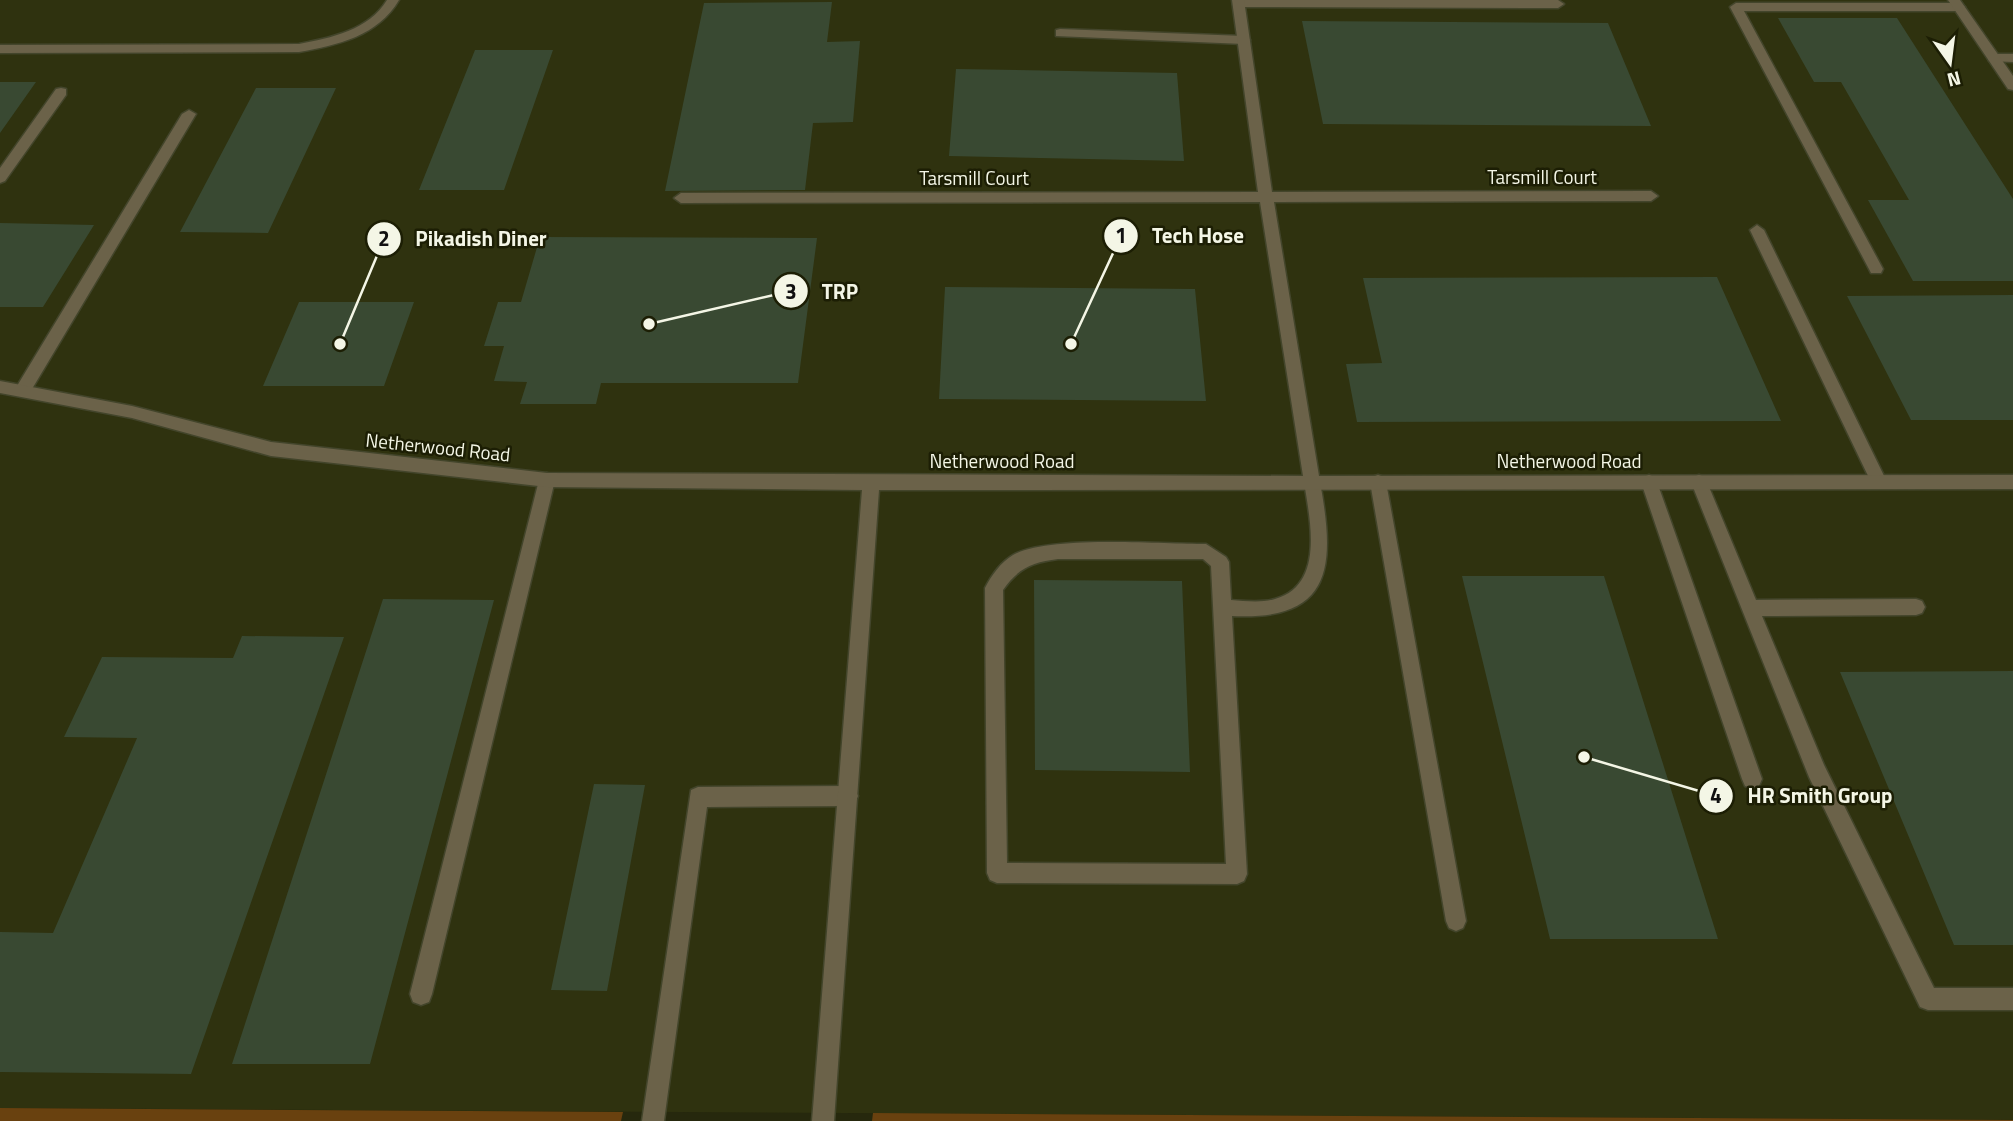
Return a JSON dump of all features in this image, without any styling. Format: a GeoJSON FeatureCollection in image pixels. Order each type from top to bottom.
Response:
{"type":"FeatureCollection","features":[{"type":"Feature","properties":{"kind":"street"},"geometry":{"type":"LineString","coordinates":[[0,49],[299,48],[333,42],[356,32],[376,19],[393,0]]}},
{"type":"Feature","properties":{"kind":"street"},"geometry":{"type":"LineString","coordinates":[[1223,608],[1277,607],[1303,595],[1318,566],[1320,533],[1238,2],[1558,4]]}},
{"type":"Feature","properties":{"kind":"street"},"geometry":{"type":"LineString","coordinates":[[1876,269],[1737,6],[1957,3],[2013,86]]}},
{"type":"Feature","properties":{"kind":"street"},"geometry":{"type":"LineString","coordinates":[[1060,33],[1244,40]]}},
{"type":"Feature","properties":{"kind":"street"},"geometry":{"type":"LineString","coordinates":[[1994,58],[2013,58]]}},
{"type":"Feature","properties":{"kind":"street"},"geometry":{"type":"LineString","coordinates":[[0,178],[61,92]]}},
{"type":"Feature","properties":{"kind":"street"},"geometry":{"type":"LineString","coordinates":[[23,390],[189,114]]}},
{"type":"Feature","properties":{"kind":"street","name":"Tarsmill Court"},"geometry":{"type":"LineString","coordinates":[[681,198],[1651,196]]}},
{"type":"Feature","properties":{"kind":"street"},"geometry":{"type":"LineString","coordinates":[[1757,230],[1879,482]]}},
{"type":"Feature","properties":{"kind":"street","name":"Netherwood Road"},"geometry":{"type":"LineString","coordinates":[[0,387],[132,412],[271,449],[547,480],[871,483],[2013,482]]}},
{"type":"Feature","properties":{"kind":"street"},"geometry":{"type":"LineString","coordinates":[[421,994],[547,480]]}},
{"type":"Feature","properties":{"kind":"street"},"geometry":{"type":"LineString","coordinates":[[1378,482],[1457,921]]}},
{"type":"Feature","properties":{"kind":"street"},"geometry":{"type":"LineString","coordinates":[[1649,482],[1752,779]]}},
{"type":"Feature","properties":{"kind":"street"},"geometry":{"type":"LineString","coordinates":[[1699,482],[1816,770],[1928,999],[2013,999]]}},
{"type":"Feature","properties":{"kind":"street"},"geometry":{"type":"LineString","coordinates":[[823,1121],[871,483]]}},
{"type":"Feature","properties":{"kind":"street"},"geometry":{"type":"LineString","coordinates":[[1058,551],[1206,552],[1220,562],[1223,608],[1237,874],[997,873],[994,589],[1006,570],[1026,555],[1058,551]]}},
{"type":"Feature","properties":{"kind":"street"},"geometry":{"type":"LineString","coordinates":[[1751,608],[1916,607]]}},
{"type":"Feature","properties":{"kind":"street"},"geometry":{"type":"LineString","coordinates":[[653,1121],[698,797],[848,796]]}},
{"type":"Feature","properties":{"kind":"shaded area"},"geometry":{"type":"Polygon","coordinates":[[[0,0],[2013,0],[2013,1120],[0,1108],[0,0]]]}},
{"type":"Feature","properties":{"kind":"shaded area"},"geometry":{"type":"Polygon","coordinates":[[[0,1108],[623,1112],[621,1121],[0,1121],[0,1108]]]}},
{"type":"Feature","properties":{"kind":"shaded area"},"geometry":{"type":"Polygon","coordinates":[[[873,1113],[2013,1120],[2013,1121],[872,1121],[873,1113]]]}},
{"type":"Feature","properties":{"kind":"building"},"geometry":{"type":"Polygon","coordinates":[[[832,2],[827,42],[860,41],[853,122],[813,123],[805,190],[665,191],[704,3],[832,2]]]}},
{"type":"Feature","properties":{"kind":"building"},"geometry":{"type":"Polygon","coordinates":[[[1778,18],[1897,18],[2013,199],[2013,281],[1913,281],[1868,200],[1909,200],[1841,82],[1814,82],[1778,18]]]}},
{"type":"Feature","properties":{"kind":"building"},"geometry":{"type":"Polygon","coordinates":[[[1302,21],[1608,23],[1651,126],[1323,124],[1302,21]]]}},
{"type":"Feature","properties":{"kind":"building"},"geometry":{"type":"Polygon","coordinates":[[[475,50],[553,50],[504,190],[419,190],[475,50]]]}},
{"type":"Feature","properties":{"kind":"building"},"geometry":{"type":"Polygon","coordinates":[[[956,69],[1177,73],[1184,161],[949,156],[956,69]]]}},
{"type":"Feature","properties":{"kind":"building"},"geometry":{"type":"Polygon","coordinates":[[[0,82],[36,82],[0,133],[0,82]]]}},
{"type":"Feature","properties":{"kind":"building"},"geometry":{"type":"Polygon","coordinates":[[[256,88],[336,88],[268,233],[180,232],[256,88]]]}},
{"type":"Feature","properties":{"kind":"building"},"geometry":{"type":"Polygon","coordinates":[[[0,223],[94,225],[43,307],[0,307],[0,223]]]}},
{"type":"Feature","properties":{"kind":"building"},"geometry":{"type":"Polygon","coordinates":[[[540,237],[817,238],[798,383],[601,383],[596,404],[520,404],[527,382],[494,381],[504,346],[484,346],[498,302],[521,302],[540,237]]]}},
{"type":"Feature","properties":{"kind":"building"},"geometry":{"type":"Polygon","coordinates":[[[1717,277],[1781,421],[1357,422],[1346,364],[1382,363],[1363,278],[1717,277]]]}},
{"type":"Feature","properties":{"kind":"building"},"geometry":{"type":"Polygon","coordinates":[[[945,287],[1195,289],[1206,401],[939,399],[945,287]]]}},
{"type":"Feature","properties":{"kind":"building"},"geometry":{"type":"Polygon","coordinates":[[[2013,295],[2013,420],[1911,420],[1847,296],[2013,295]]]}},
{"type":"Feature","properties":{"kind":"building"},"geometry":{"type":"Polygon","coordinates":[[[299,302],[414,302],[384,386],[263,386],[299,302]]]}},
{"type":"Feature","properties":{"kind":"building"},"geometry":{"type":"Polygon","coordinates":[[[1462,576],[1604,576],[1718,939],[1550,939],[1462,576]]]}},
{"type":"Feature","properties":{"kind":"building"},"geometry":{"type":"Polygon","coordinates":[[[1034,580],[1182,581],[1190,772],[1035,770],[1034,580]]]}},
{"type":"Feature","properties":{"kind":"building"},"geometry":{"type":"Polygon","coordinates":[[[383,599],[494,600],[370,1064],[232,1064],[383,599]]]}},
{"type":"Feature","properties":{"kind":"building"},"geometry":{"type":"Polygon","coordinates":[[[242,636],[344,637],[191,1074],[0,1072],[0,932],[53,933],[137,738],[64,737],[102,657],[233,658],[242,636]]]}},
{"type":"Feature","properties":{"kind":"building"},"geometry":{"type":"Polygon","coordinates":[[[2013,671],[2013,945],[1954,945],[1840,672],[2013,671]]]}},
{"type":"Feature","properties":{"kind":"building"},"geometry":{"type":"Polygon","coordinates":[[[594,784],[645,785],[607,991],[551,990],[594,784]]]}},
{"type":"Feature","properties":{"kind":"place","name":"TRP"},"geometry":{"type":"Point","coordinates":[649,324]}},
{"type":"Feature","properties":{"kind":"place","name":"Pikadish Diner"},"geometry":{"type":"Point","coordinates":[340,344]}},
{"type":"Feature","properties":{"kind":"place","name":"Tech Hose"},"geometry":{"type":"Point","coordinates":[1071,344]}},
{"type":"Feature","properties":{"kind":"place","name":"HR Smith Group"},"geometry":{"type":"Point","coordinates":[1584,757]}}]}
